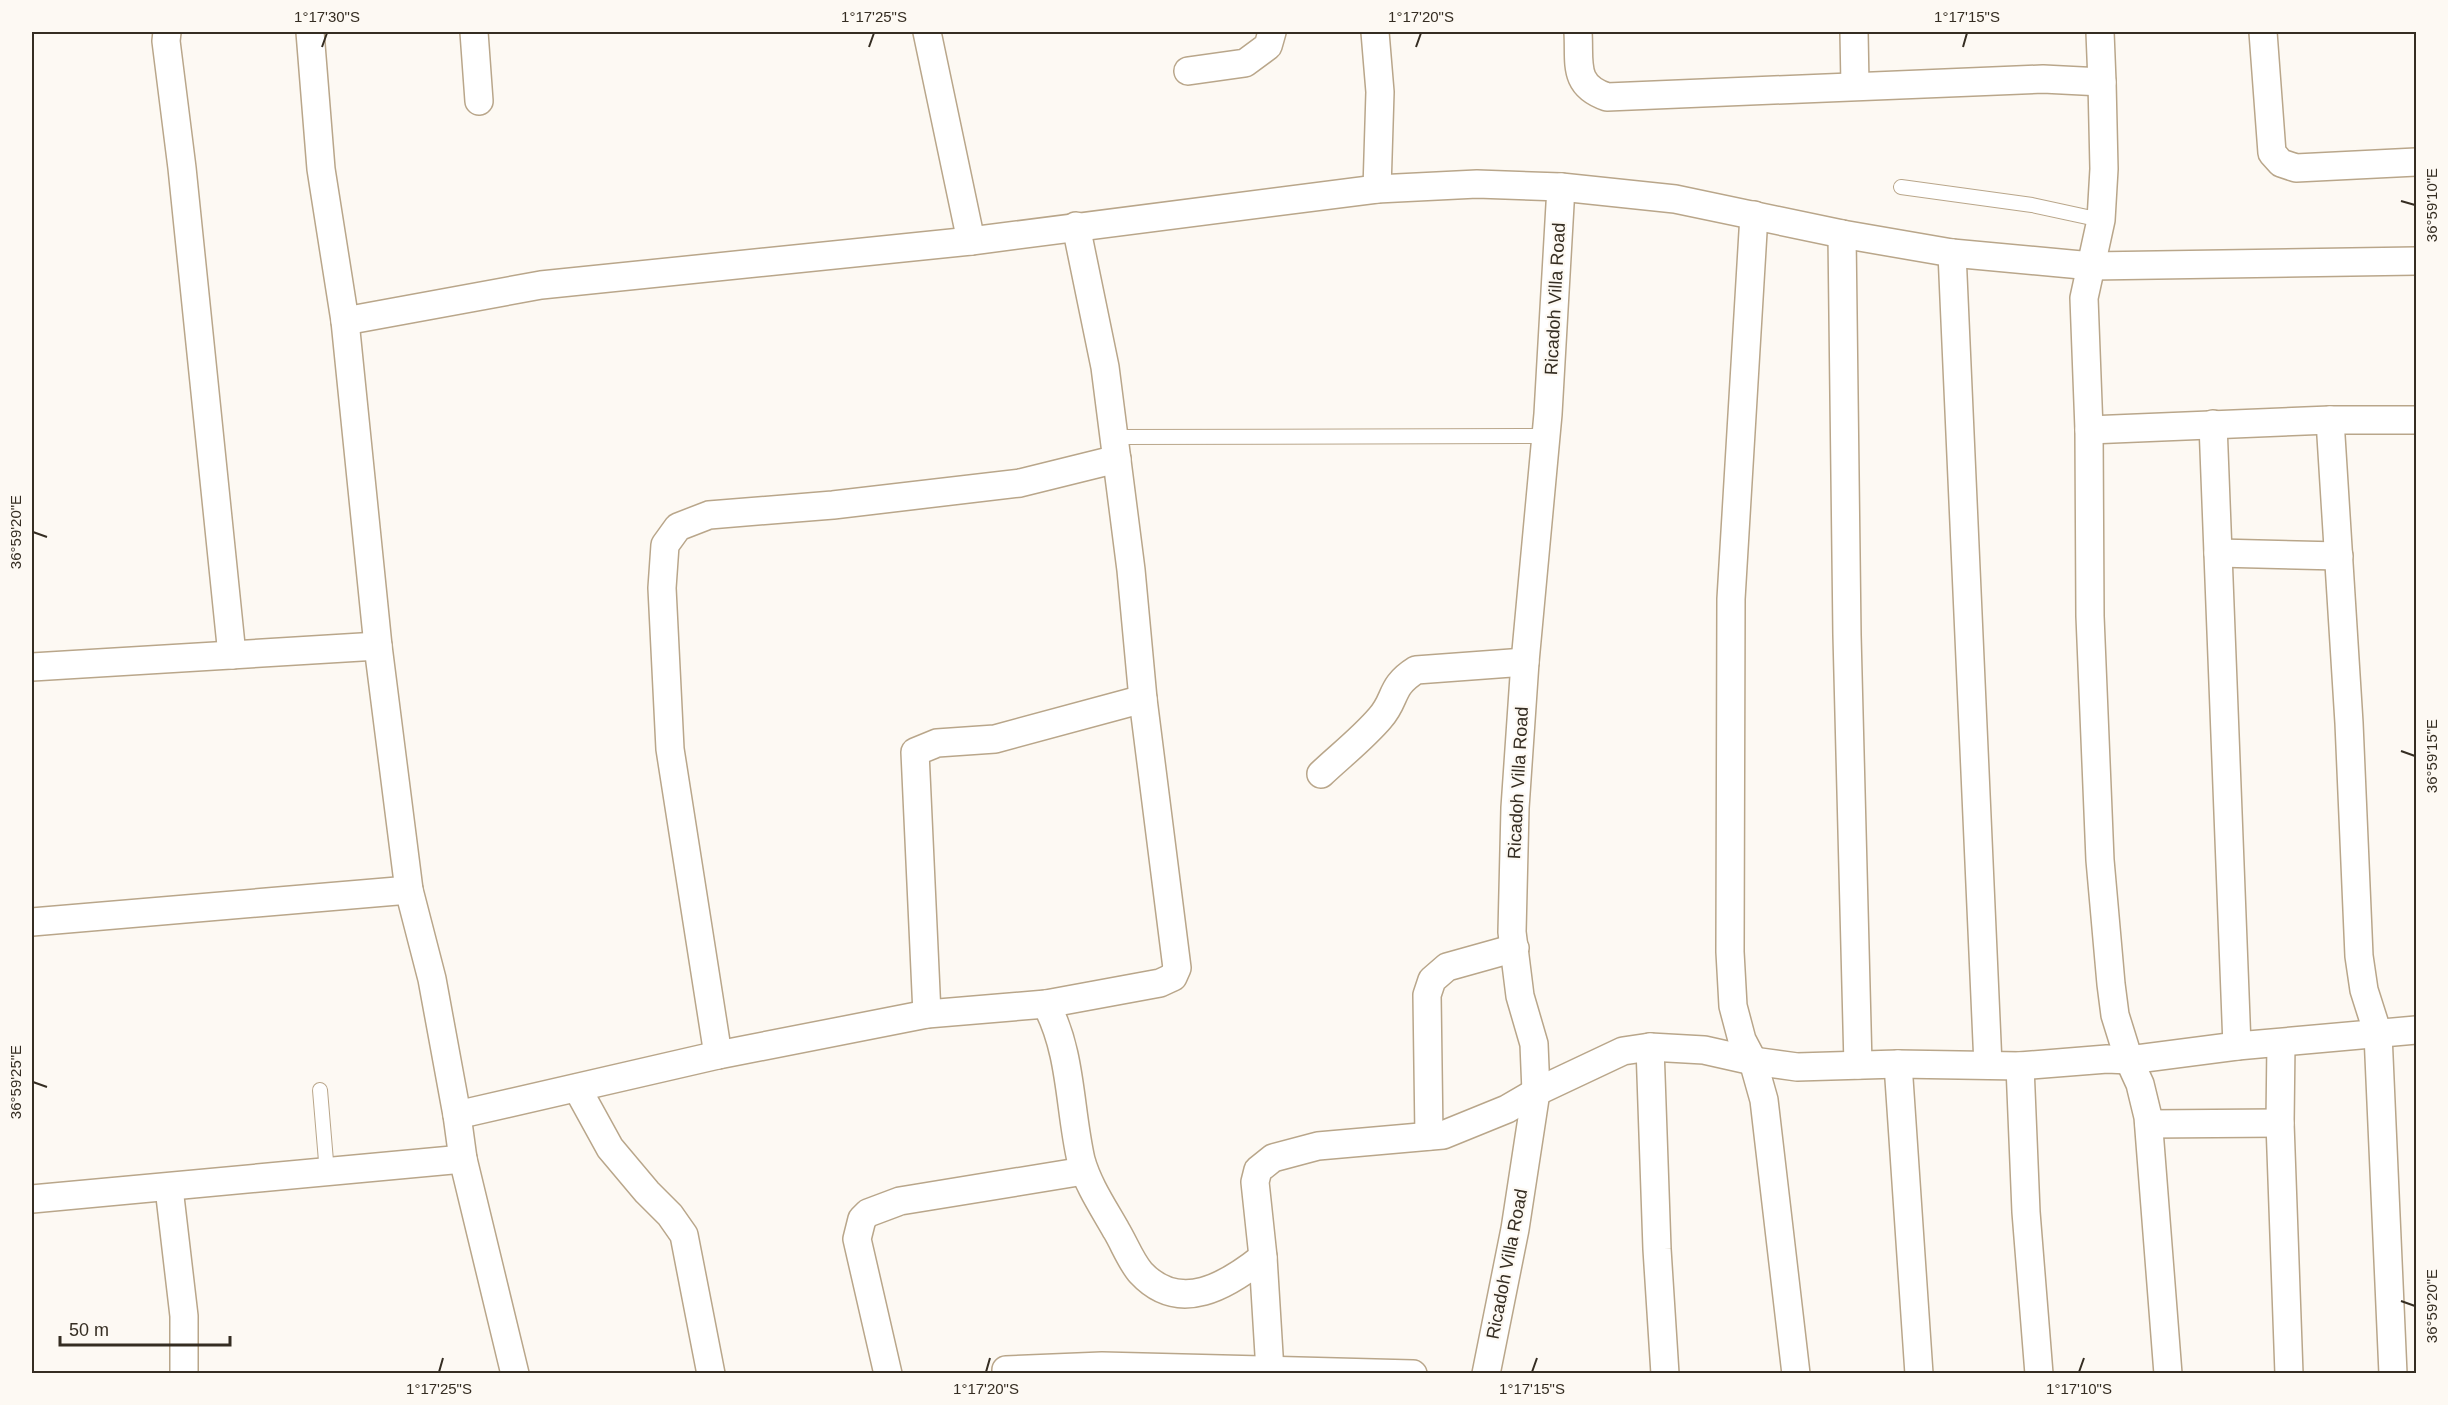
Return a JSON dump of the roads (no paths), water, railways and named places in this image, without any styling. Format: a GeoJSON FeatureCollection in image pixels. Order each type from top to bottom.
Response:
{"type":"FeatureCollection","features":[{"type":"Feature","properties":{"kind":"street"},"geometry":{"type":"LineString","coordinates":[[167,32],[166,41],[183,180],[232,655]]}},
{"type":"Feature","properties":{"kind":"street"},"geometry":{"type":"LineString","coordinates":[[310,32],[321,169],[345,321],[378,646],[409,890],[432,979],[463,1159],[515,1374]]}},
{"type":"Feature","properties":{"kind":"street"},"geometry":{"type":"LineString","coordinates":[[474,32],[479,101]]}},
{"type":"Feature","properties":{"kind":"street"},"geometry":{"type":"LineString","coordinates":[[927,32],[971,241]]}},
{"type":"Feature","properties":{"kind":"street"},"geometry":{"type":"LineString","coordinates":[[1188,71],[1245,63],[1268,46],[1272,32]]}},
{"type":"Feature","properties":{"kind":"street"},"geometry":{"type":"LineString","coordinates":[[1375,32],[1380,92],[1377,189]]}},
{"type":"Feature","properties":{"kind":"street"},"geometry":{"type":"LineString","coordinates":[[1578,32],[1581,78],[1592,92],[1607,97],[2043,79],[2102,82]]}},
{"type":"Feature","properties":{"kind":"street"},"geometry":{"type":"LineString","coordinates":[[1854,32],[1855,85]]}},
{"type":"Feature","properties":{"kind":"street"},"geometry":{"type":"LineString","coordinates":[[2100,32],[2104,169],[2101,220],[2084,298],[2089,430],[2090,616],[2100,860],[2110,984],[2115,1015],[2129,1060],[2140,1084],[2149,1125],[2168,1374]]}},
{"type":"Feature","properties":{"kind":"street"},"geometry":{"type":"LineString","coordinates":[[2263,32],[2272,153],[2281,163],[2296,168],[2416,162]]}},
{"type":"Feature","properties":{"kind":"street"},"geometry":{"type":"LineString","coordinates":[[345,321],[541,285],[971,241],[1377,189],[1477,184],[1561,187],[1675,199],[1842,234],[1952,253],[2092,266],[2416,261]]}},
{"type":"Feature","properties":{"kind":"street","name":"Ricadoh Villa Road"},"geometry":{"type":"LineString","coordinates":[[1486,1374],[1515,1228],[1536,1092],[1534,1044],[1520,996],[1512,932],[1515,808],[1525,662],[1546,436],[1561,187]]}},
{"type":"Feature","properties":{"kind":"street"},"geometry":{"type":"LineString","coordinates":[[1754,215],[1731,599],[1730,930],[1733,1006],[1742,1040],[1753,1061],[1764,1100],[1796,1374]]}},
{"type":"Feature","properties":{"kind":"street"},"geometry":{"type":"LineString","coordinates":[[457,1115],[717,1055],[927,1014],[1046,1004],[1161,982],[1173,976],[1177,968],[1143,699],[1131,570],[1116,448],[1105,367],[1076,226]]}},
{"type":"Feature","properties":{"kind":"street"},"geometry":{"type":"LineString","coordinates":[[1842,234],[1847,635],[1858,1065]]}},
{"type":"Feature","properties":{"kind":"street"},"geometry":{"type":"LineString","coordinates":[[1952,253],[1988,1065]]}},
{"type":"Feature","properties":{"kind":"street"},"geometry":{"type":"LineString","coordinates":[[2089,430],[2330,420],[2416,420]]}},
{"type":"Feature","properties":{"kind":"street"},"geometry":{"type":"LineString","coordinates":[[2330,420],[2349,723],[2359,956],[2364,990],[2378,1034],[2393,1374]]}},
{"type":"Feature","properties":{"kind":"street"},"geometry":{"type":"LineString","coordinates":[[2213,424],[2237,1046]]}},
{"type":"Feature","properties":{"kind":"street"},"geometry":{"type":"LineString","coordinates":[[717,1055],[670,749],[662,588],[665,545],[678,527],[709,515],[833,505],[1020,483],[1116,448]]}},
{"type":"Feature","properties":{"kind":"street"},"geometry":{"type":"LineString","coordinates":[[2218,553],[2338,556]]}},
{"type":"Feature","properties":{"kind":"street"},"geometry":{"type":"LineString","coordinates":[[32,668],[378,646]]}},
{"type":"Feature","properties":{"kind":"street"},"geometry":{"type":"LineString","coordinates":[[1321,774],[1381,718],[1394,690],[1405,677],[1416,670],[1525,662]]}},
{"type":"Feature","properties":{"kind":"street"},"geometry":{"type":"LineString","coordinates":[[927,1014],[915,752],[937,743],[995,739],[1143,699]]}},
{"type":"Feature","properties":{"kind":"street"},"geometry":{"type":"LineString","coordinates":[[32,922],[409,890]]}},
{"type":"Feature","properties":{"kind":"street"},"geometry":{"type":"LineString","coordinates":[[1429,1136],[1427,995],[1432,980],[1447,967],[1515,948]]}},
{"type":"Feature","properties":{"kind":"street"},"geometry":{"type":"LineString","coordinates":[[1046,1004],[1058,1026],[1084,1171],[1141,1273],[1161,1287],[1175,1293],[1192,1295],[1217,1287],[1245,1271],[1263,1257]]}},
{"type":"Feature","properties":{"kind":"street"},"geometry":{"type":"LineString","coordinates":[[1270,1371],[1263,1257],[1255,1182],[1258,1170],[1273,1158],[1318,1146],[1443,1135],[1507,1109],[1536,1092],[1623,1051],[1650,1047],[1704,1050],[1753,1061],[1797,1067],[1898,1064],[2020,1066],[2107,1059],[2129,1060],[2237,1046],[2416,1030]]}},
{"type":"Feature","properties":{"kind":"street"},"geometry":{"type":"LineString","coordinates":[[2281,1043],[2280,1123],[2289,1374]]}},
{"type":"Feature","properties":{"kind":"street"},"geometry":{"type":"LineString","coordinates":[[1650,1047],[1657,1249],[1665,1374]]}},
{"type":"Feature","properties":{"kind":"street"},"geometry":{"type":"LineString","coordinates":[[1898,1064],[1919,1374]]}},
{"type":"Feature","properties":{"kind":"street"},"geometry":{"type":"LineString","coordinates":[[2020,1066],[2026,1212],[2039,1374]]}},
{"type":"Feature","properties":{"kind":"street"},"geometry":{"type":"LineString","coordinates":[[577,1089],[610,1148],[670,1215],[684,1235],[711,1374]]}},
{"type":"Feature","properties":{"kind":"street"},"geometry":{"type":"LineString","coordinates":[[2149,1125],[2280,1123]]}},
{"type":"Feature","properties":{"kind":"street"},"geometry":{"type":"LineString","coordinates":[[32,1199],[463,1159]]}},
{"type":"Feature","properties":{"kind":"street"},"geometry":{"type":"LineString","coordinates":[[888,1374],[857,1239],[862,1219],[868,1213],[900,1201],[1084,1171]]}},
{"type":"Feature","properties":{"kind":"street"},"geometry":{"type":"LineString","coordinates":[[169,1188],[184,1316],[184,1374]]}},
{"type":"Feature","properties":{"kind":"street"},"geometry":{"type":"LineString","coordinates":[[1006,1370],[1102,1366],[1413,1374]]}},
{"type":"Feature","properties":{"kind":"lane"},"geometry":{"type":"LineString","coordinates":[[1901,187],[2032,205],[2101,220]]}},
{"type":"Feature","properties":{"kind":"lane"},"geometry":{"type":"LineString","coordinates":[[1116,448],[1546,436]]}},
{"type":"Feature","properties":{"kind":"lane"},"geometry":{"type":"LineString","coordinates":[[320,1090],[327,1173]]}}]}
